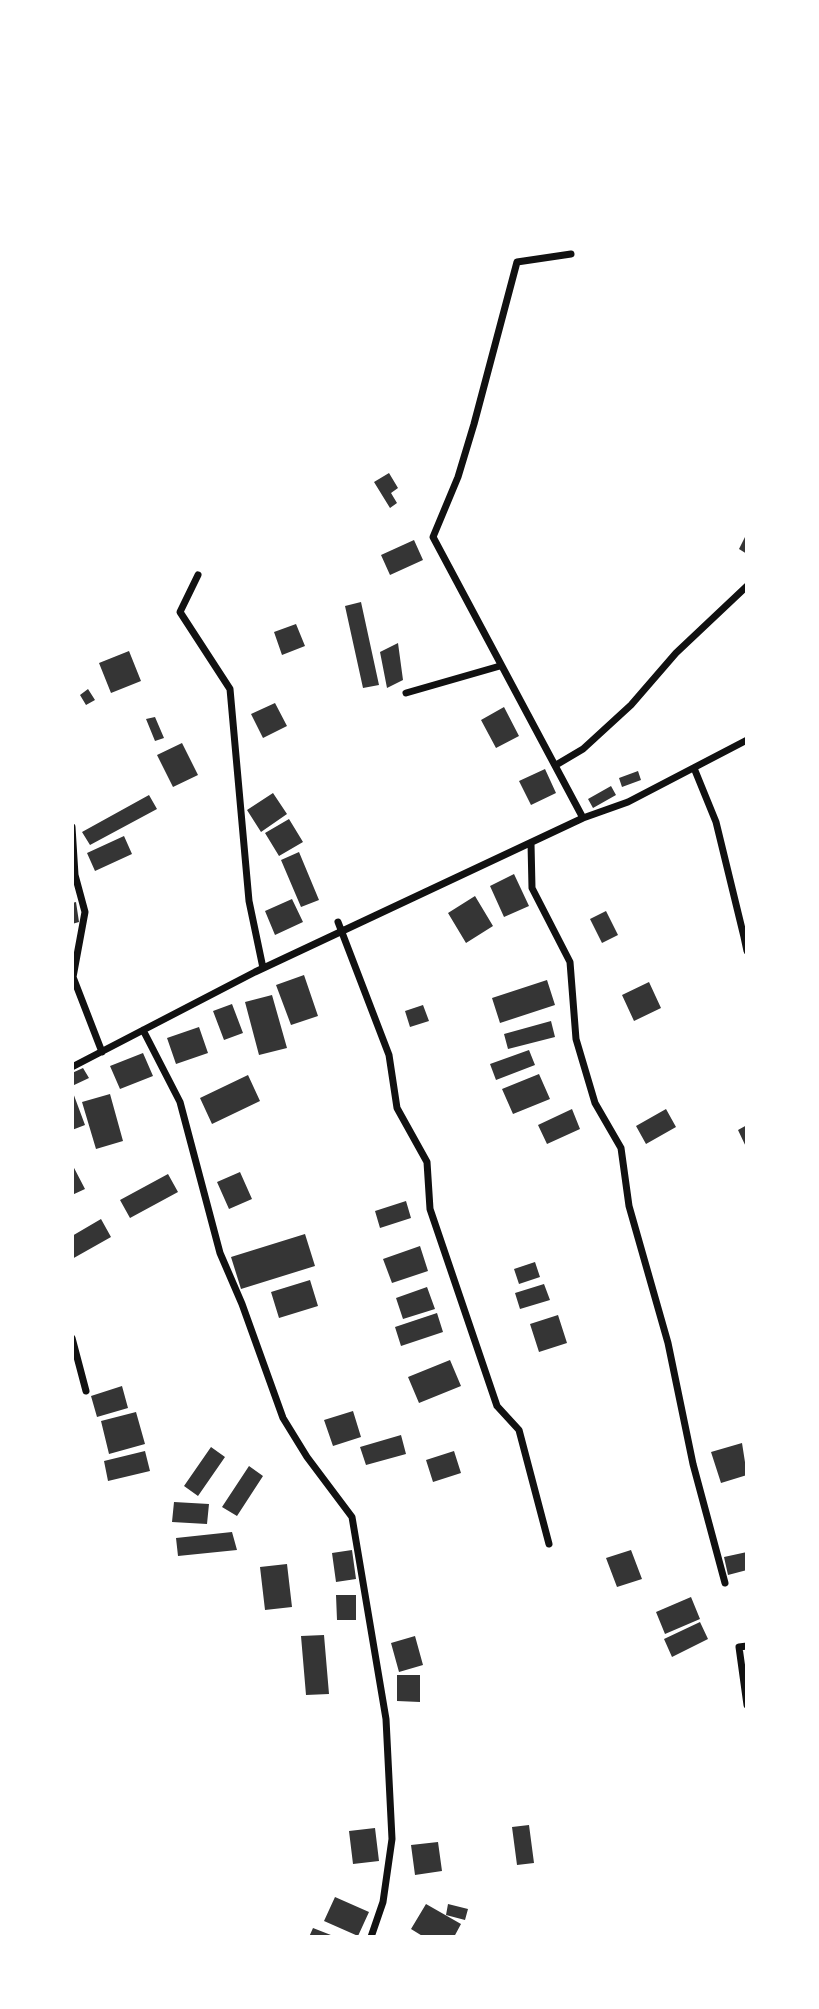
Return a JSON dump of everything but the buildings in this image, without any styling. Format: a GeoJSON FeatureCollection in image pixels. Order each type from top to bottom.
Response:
{"type":"FeatureCollection","features":[{"type":"Feature","properties":{"kind":"street"},"geometry":{"type":"LineString","coordinates":[[571,254],[517,262],[470,438],[433,537],[583,818]]}},
{"type":"Feature","properties":{"kind":"street"},"geometry":{"type":"LineString","coordinates":[[198,575],[180,612],[230,689],[249,901],[263,968]]}},
{"type":"Feature","properties":{"kind":"street"},"geometry":{"type":"LineString","coordinates":[[556,765],[583,749],[631,705],[676,653],[747,586]]}},
{"type":"Feature","properties":{"kind":"street"},"geometry":{"type":"LineString","coordinates":[[406,693],[445,685],[500,666]]}},
{"type":"Feature","properties":{"kind":"street"},"geometry":{"type":"LineString","coordinates":[[72,1067],[263,968],[583,818],[628,802],[747,740]]}},
{"type":"Feature","properties":{"kind":"street"},"geometry":{"type":"LineString","coordinates":[[694,768],[716,822],[747,951]]}},
{"type":"Feature","properties":{"kind":"street"},"geometry":{"type":"LineString","coordinates":[[72,827],[75,875],[85,912],[73,977],[102,1052]]}},
{"type":"Feature","properties":{"kind":"street"},"geometry":{"type":"LineString","coordinates":[[531,843],[532,888],[570,962],[576,1039],[595,1103],[621,1148],[629,1206],[665,1332],[693,1464],[725,1583]]}},
{"type":"Feature","properties":{"kind":"street"},"geometry":{"type":"LineString","coordinates":[[338,922],[389,1055],[397,1108],[427,1162],[430,1209],[497,1406],[519,1430],[549,1544]]}},
{"type":"Feature","properties":{"kind":"street"},"geometry":{"type":"LineString","coordinates":[[143,1030],[180,1102],[220,1253],[283,1418],[307,1457],[352,1517],[386,1719],[391,1824],[383,1902],[371,1937]]}},
{"type":"Feature","properties":{"kind":"street"},"geometry":{"type":"LineString","coordinates":[[72,1338],[86,1391]]}},
{"type":"Feature","properties":{"kind":"street"},"geometry":{"type":"LineString","coordinates":[[747,1646],[739,1647],[747,1705]]}}]}
